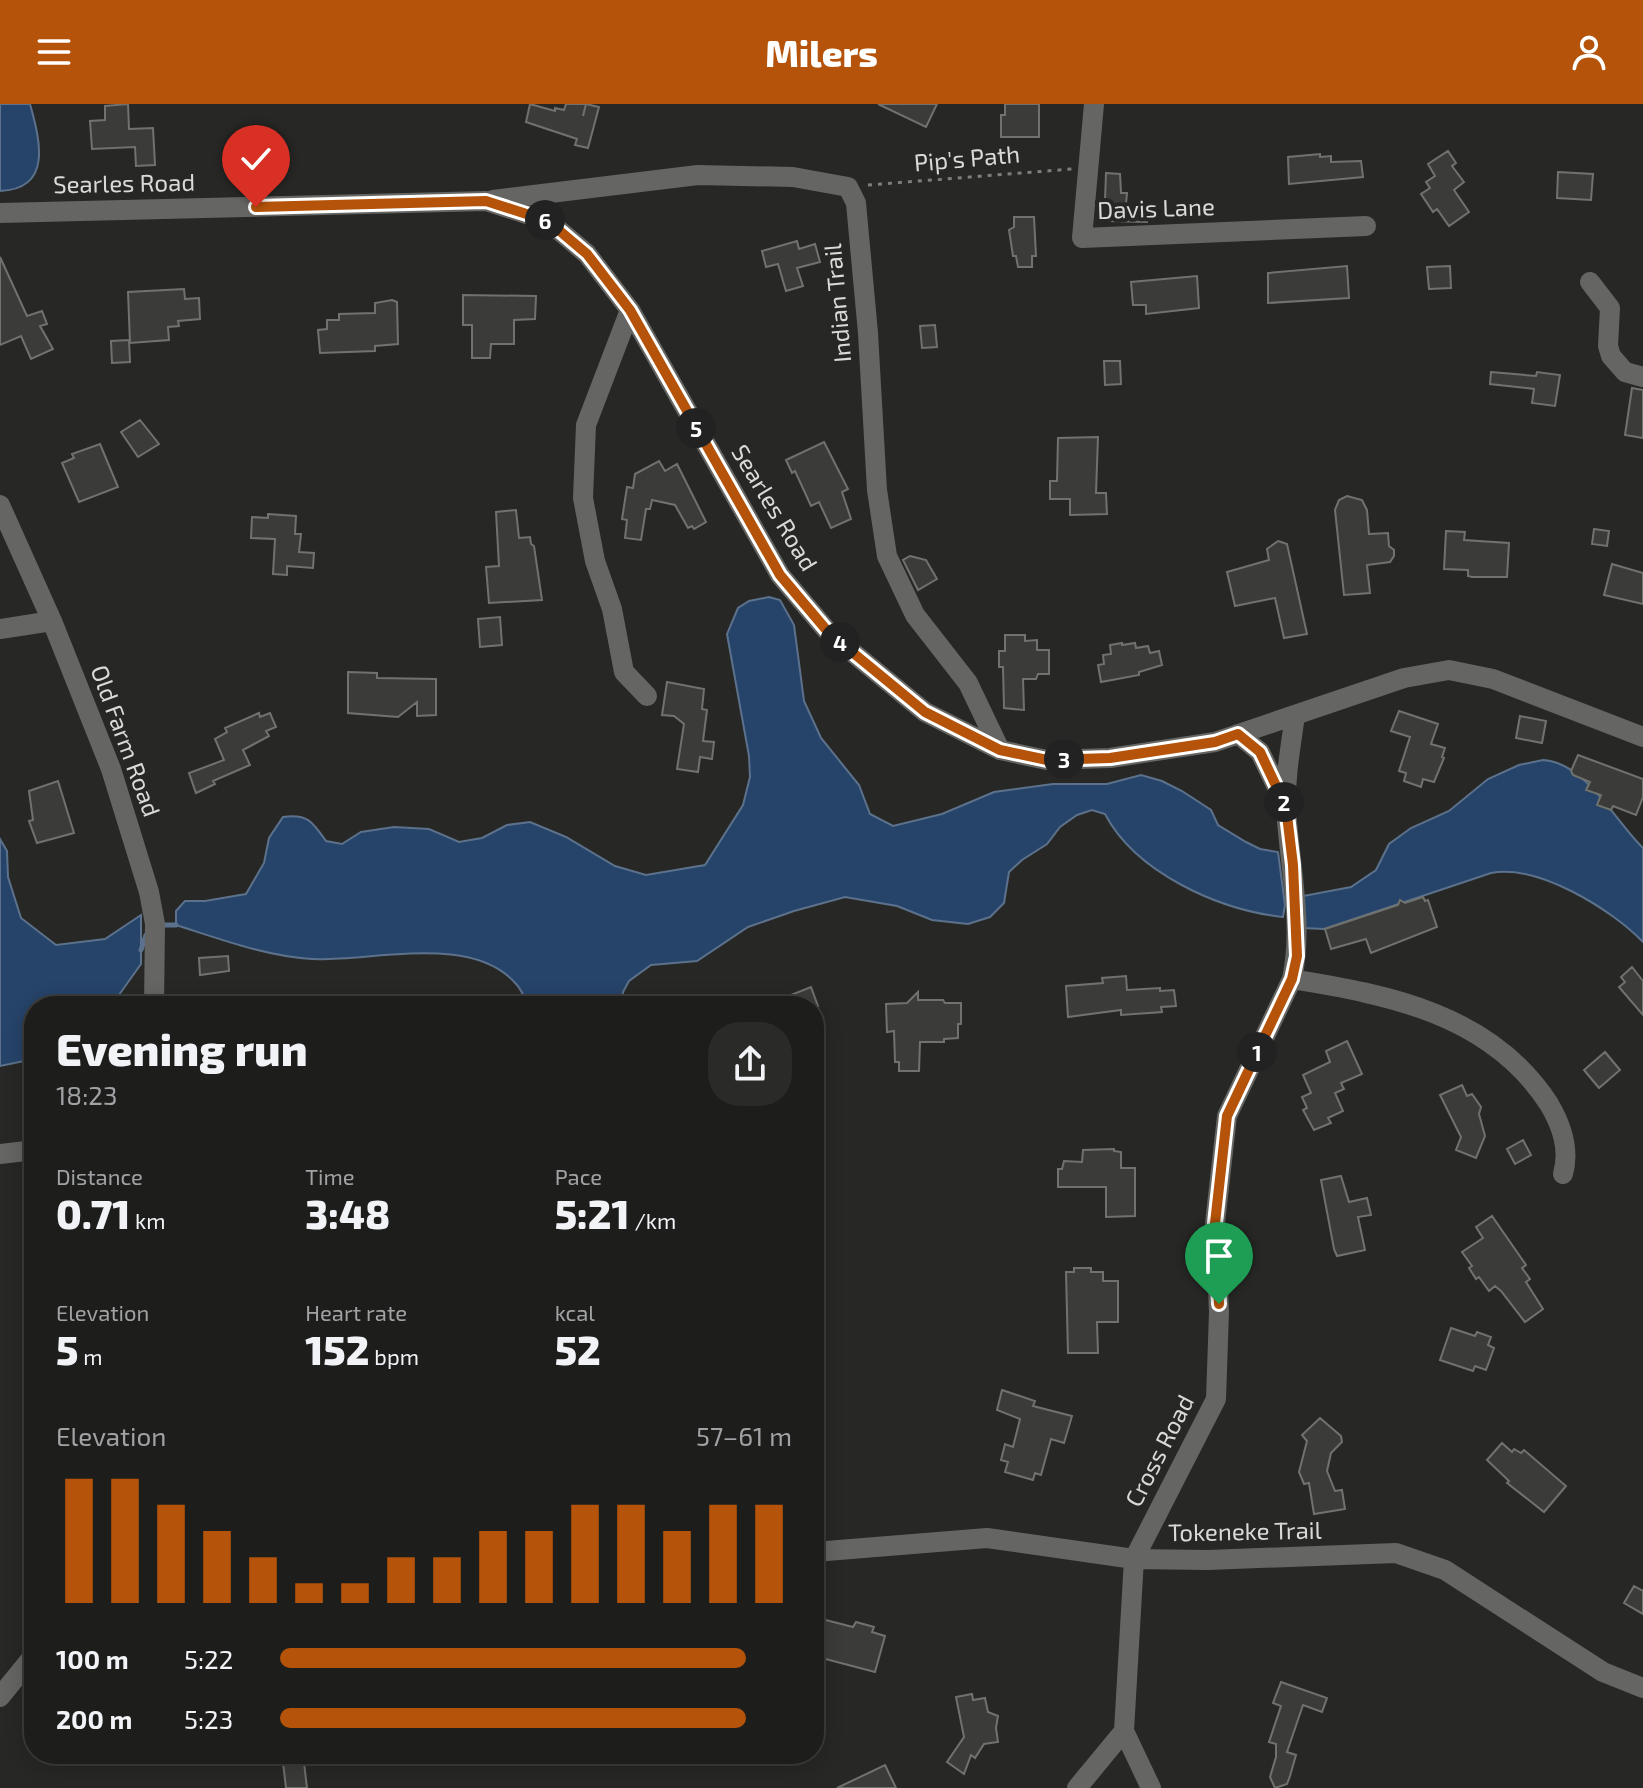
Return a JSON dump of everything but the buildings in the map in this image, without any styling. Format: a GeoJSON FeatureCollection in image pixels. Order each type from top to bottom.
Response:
{"type":"FeatureCollection","features":[{"type":"Feature","properties":{"kind":"street","name":"Davis Lane"},"geometry":{"type":"LineString","coordinates":[[1094,104],[1082,238],[1366,226]]}},
{"type":"Feature","properties":{"kind":"street"},"geometry":{"type":"LineString","coordinates":[[486,201],[698,175],[793,177],[848,187]]}},
{"type":"Feature","properties":{"kind":"street","name":"Indian Trail"},"geometry":{"type":"LineString","coordinates":[[848,187],[856,203],[868,333],[877,490],[887,556],[915,615],[968,683],[1000,750]]}},
{"type":"Feature","properties":{"kind":"street","name":"Searles Road"},"geometry":{"type":"LineString","coordinates":[[0,213],[486,201],[548,221],[587,254],[630,310],[780,575],[829,633],[925,712],[1000,750],[1047,760],[1110,758],[1215,742],[1404,678],[1449,670],[1493,679],[1643,737]]}},
{"type":"Feature","properties":{"kind":"street"},"geometry":{"type":"LineString","coordinates":[[1590,282],[1610,308],[1608,333],[1611,356],[1625,372],[1643,377]]}},
{"type":"Feature","properties":{"kind":"street"},"geometry":{"type":"LineString","coordinates":[[630,310],[586,425],[583,498],[595,561],[612,609],[624,672],[647,696]]}},
{"type":"Feature","properties":{"kind":"street","name":"Old Farm Road"},"geometry":{"type":"LineString","coordinates":[[0,505],[52,621],[111,769],[149,892],[155,924],[154,996]]}},
{"type":"Feature","properties":{"kind":"street"},"geometry":{"type":"LineString","coordinates":[[0,629],[52,621]]}},
{"type":"Feature","properties":{"kind":"street","name":"Cross Road"},"geometry":{"type":"LineString","coordinates":[[1151,1788],[1124,1731],[1134,1559],[1216,1399],[1219,1312],[1215,1223],[1227,1116],[1292,979],[1297,956],[1293,865],[1286,807],[1288,761],[1295,715]]}},
{"type":"Feature","properties":{"kind":"street","name":"Cross Road"},"geometry":{"type":"LineString","coordinates":[[1238,734],[1260,752],[1286,807]]}},
{"type":"Feature","properties":{"kind":"street"},"geometry":{"type":"LineString","coordinates":[[1292,979],[1355,989],[1420,1007],[1469,1027],[1509,1059],[1542,1094],[1558,1120],[1568,1157],[1563,1174]]}},
{"type":"Feature","properties":{"kind":"street"},"geometry":{"type":"LineString","coordinates":[[0,1154],[24,1151]]}},
{"type":"Feature","properties":{"kind":"street","name":"Tokeneke Trail"},"geometry":{"type":"LineString","coordinates":[[824,1551],[987,1538],[1134,1559],[1208,1560],[1396,1553],[1445,1570],[1603,1672],[1643,1688]]}},
{"type":"Feature","properties":{"kind":"street"},"geometry":{"type":"LineString","coordinates":[[0,1697],[24,1667]]}},
{"type":"Feature","properties":{"kind":"street"},"geometry":{"type":"LineString","coordinates":[[1077,1788],[1124,1731]]}},
{"type":"Feature","properties":{"kind":"path","name":"Pip's Path"},"geometry":{"type":"LineString","coordinates":[[848,187],[1088,167]]}},
{"type":"Feature","properties":{"kind":"water"},"geometry":{"type":"Polygon","coordinates":[[[0,104],[30,104],[37,132],[39,160],[28,182],[0,191],[0,104]]]}},
{"type":"Feature","properties":{"kind":"water"},"geometry":{"type":"Polygon","coordinates":[[[769,597],[780,600],[794,625],[804,701],[821,738],[859,785],[870,814],[893,826],[942,814],[994,792],[1053,784],[1107,784],[1141,775],[1182,791],[1211,810],[1218,825],[1246,842],[1260,849],[1278,852],[1285,905],[1283,917],[1233,906],[1182,885],[1137,854],[1105,814],[1092,810],[1077,815],[1060,827],[1047,844],[1009,872],[1004,903],[990,917],[968,924],[932,920],[897,906],[845,897],[748,927],[697,961],[651,965],[629,981],[623,996],[523,996],[517,985],[498,969],[475,959],[420,953],[336,959],[294,957],[243,946],[176,925],[176,911],[185,901],[246,894],[264,863],[269,838],[283,817],[291,816],[304,818],[313,824],[326,841],[342,844],[361,832],[394,827],[429,829],[459,842],[482,838],[507,825],[530,822],[566,837],[615,866],[646,875],[705,865],[743,805],[750,777],[727,634],[738,608],[749,601],[769,597]]]}},
{"type":"Feature","properties":{"kind":"water"},"geometry":{"type":"Polygon","coordinates":[[[1543,760],[1558,763],[1586,782],[1643,848],[1643,942],[1612,916],[1573,892],[1530,875],[1510,872],[1491,873],[1324,929],[1304,928],[1303,896],[1351,887],[1376,870],[1389,844],[1411,828],[1449,811],[1488,779],[1519,765],[1543,760]]]}},
{"type":"Feature","properties":{"kind":"water"},"geometry":{"type":"Polygon","coordinates":[[[0,839],[7,851],[8,877],[21,918],[56,945],[105,939],[141,915],[141,964],[118,996],[24,996],[24,1061],[0,1066],[0,839]]]}},
{"type":"Feature","properties":{"kind":"waterway"},"geometry":{"type":"LineString","coordinates":[[161,925],[176,925]]}},
{"type":"Feature","properties":{"kind":"waterway"},"geometry":{"type":"LineString","coordinates":[[141,950],[146,935]]}},
{"type":"Feature","properties":{"kind":"route"},"geometry":{"type":"LineString","coordinates":[[256,207],[486,201],[548,221],[587,254],[630,310],[780,575],[829,633],[925,712],[1000,750],[1047,760],[1110,758],[1215,742],[1238,734],[1260,752],[1286,807],[1293,865],[1297,956],[1292,979],[1227,1116],[1215,1223],[1219,1304]]}}]}
